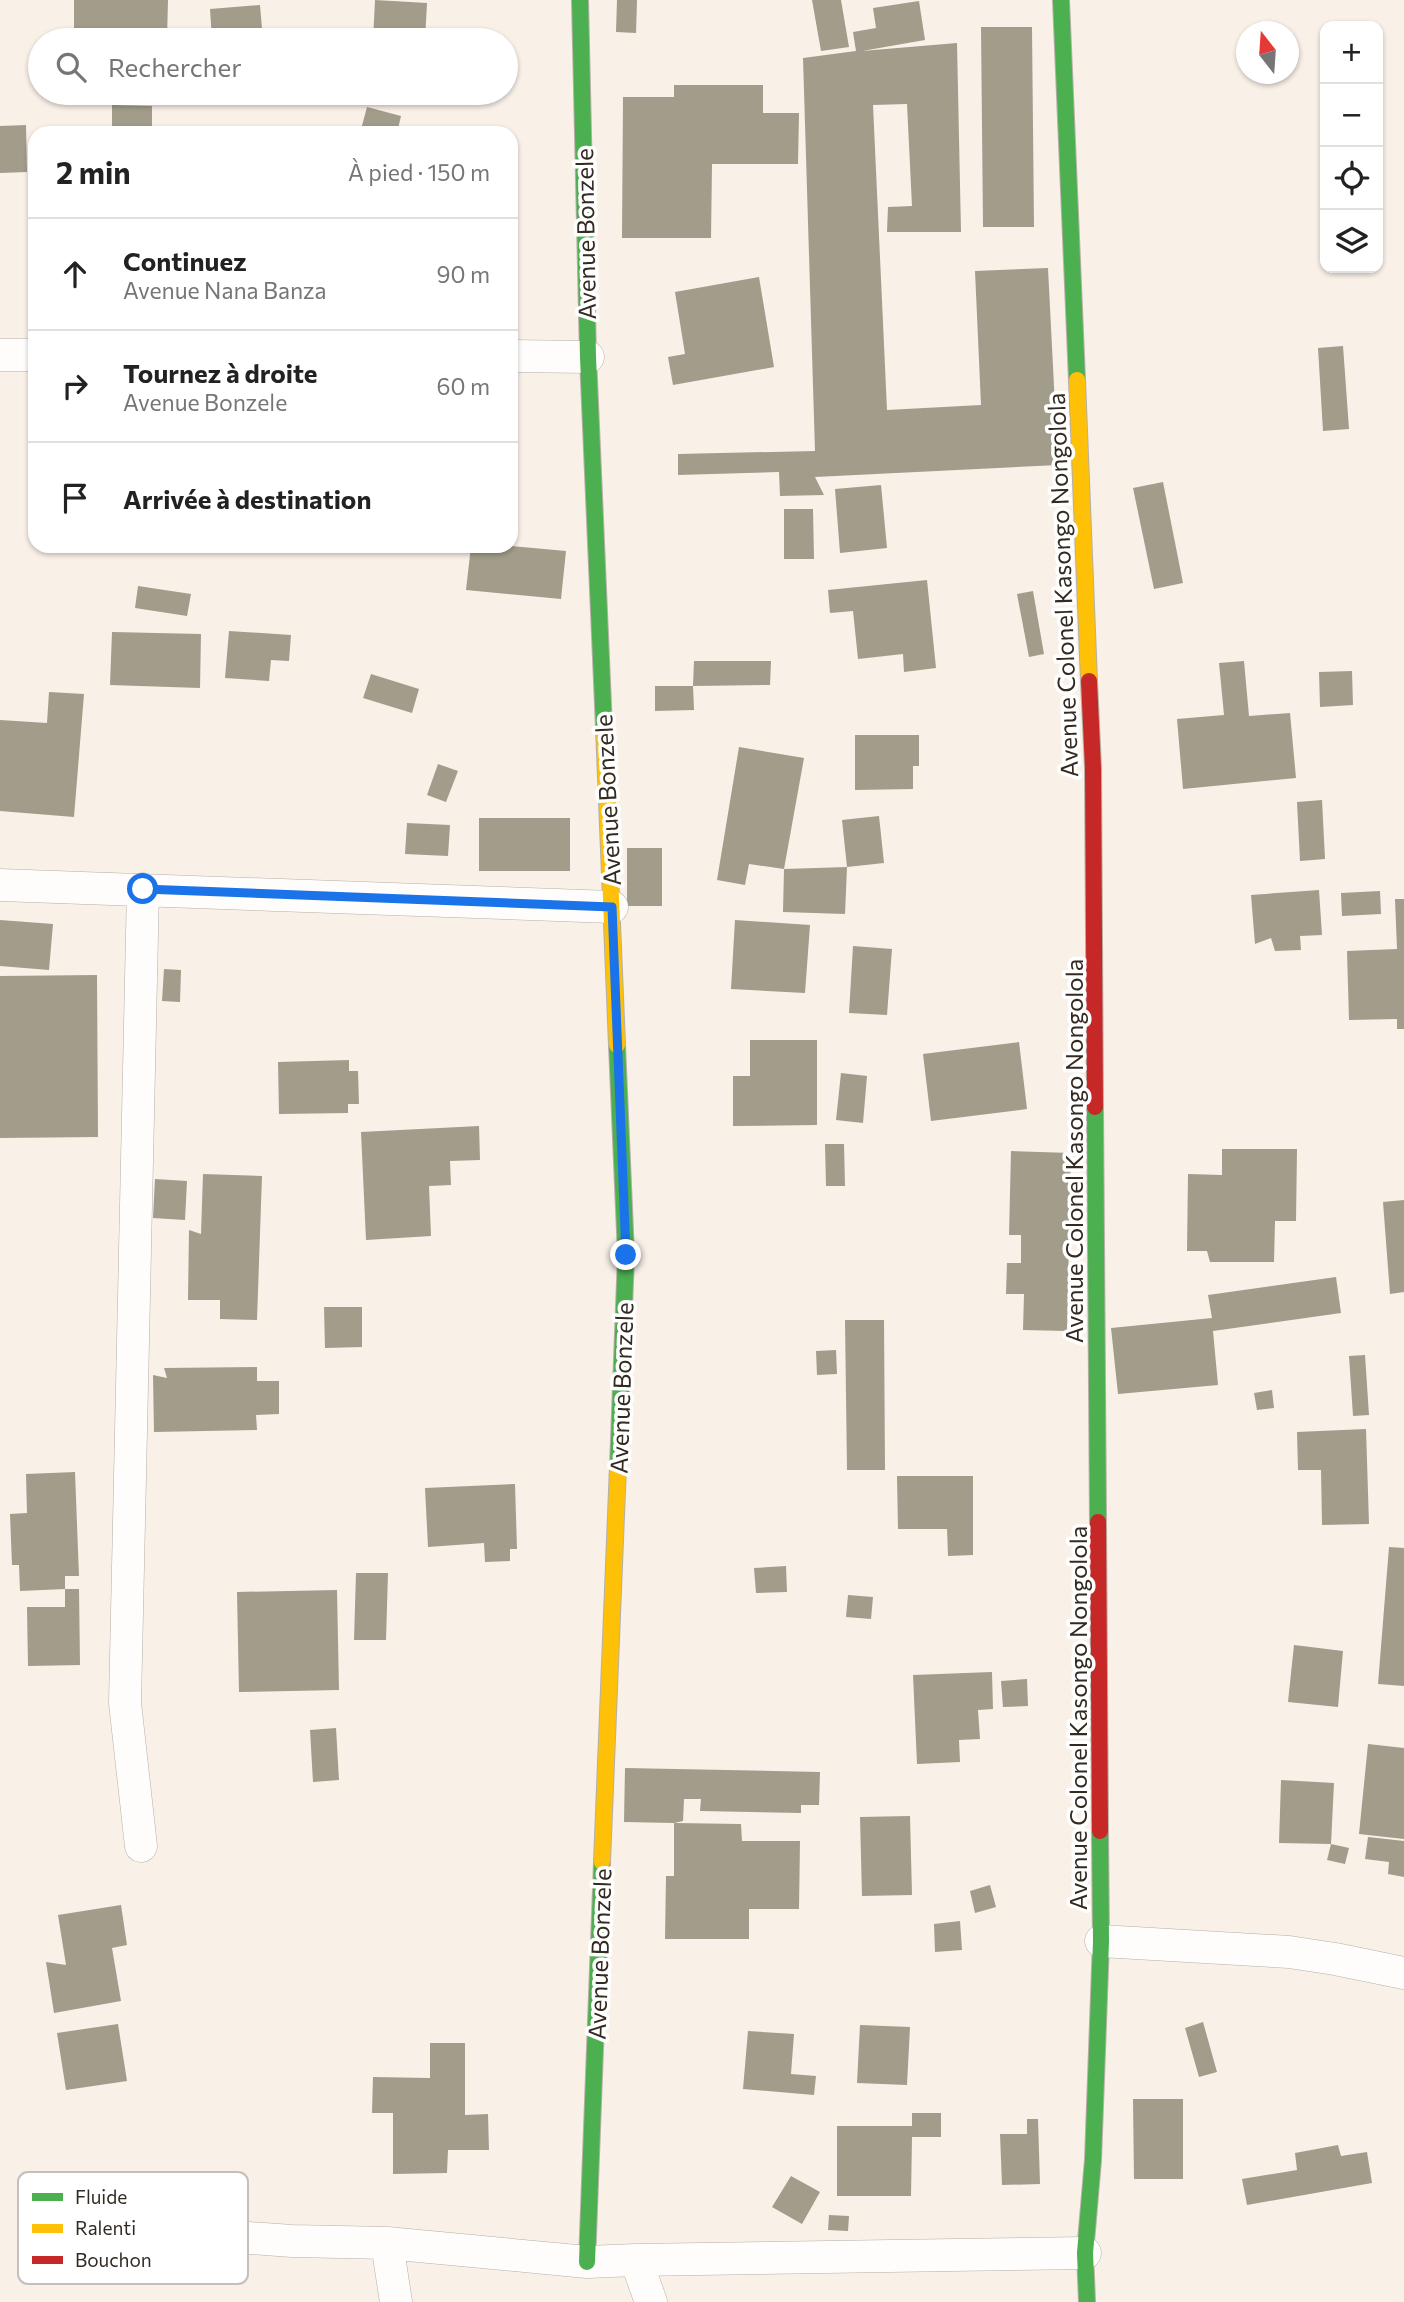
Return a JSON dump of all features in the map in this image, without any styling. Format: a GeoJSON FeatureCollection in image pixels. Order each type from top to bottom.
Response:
{"type":"FeatureCollection","features":[{"type":"Feature","properties":{"kind":"street","name":"Avenue Bonzele"},"geometry":{"type":"LineString","coordinates":[[580,0],[588,356],[626,1255],[587,2262]]}},
{"type":"Feature","properties":{"kind":"street","name":"Avenue Colonel Kasongo Nongolola"},"geometry":{"type":"LineString","coordinates":[[1061,0],[1093,768],[1101,1941],[1093,2160],[1085,2253],[1087,2302]]}},
{"type":"Feature","properties":{"kind":"street"},"geometry":{"type":"LineString","coordinates":[[0,355],[28,355]]}},
{"type":"Feature","properties":{"kind":"street"},"geometry":{"type":"LineString","coordinates":[[518,356],[588,356]]}},
{"type":"Feature","properties":{"kind":"street"},"geometry":{"type":"LineString","coordinates":[[0,885],[612,907]]}},
{"type":"Feature","properties":{"kind":"street"},"geometry":{"type":"LineString","coordinates":[[141,1846],[125,1703],[143,889]]}},
{"type":"Feature","properties":{"kind":"street"},"geometry":{"type":"LineString","coordinates":[[1101,1941],[1289,1952],[1404,1973]]}},
{"type":"Feature","properties":{"kind":"street"},"geometry":{"type":"LineString","coordinates":[[248,2238],[387,2243],[587,2262],[1085,2253]]}},
{"type":"Feature","properties":{"kind":"street"},"geometry":{"type":"LineString","coordinates":[[387,2243],[396,2302]]}},
{"type":"Feature","properties":{"kind":"street"},"geometry":{"type":"LineString","coordinates":[[636,2260],[651,2302]]}},
{"type":"Feature","properties":{"kind":"building"},"geometry":{"type":"Polygon","coordinates":[[[74,0],[168,0],[167,28],[74,28],[74,0]]]}},
{"type":"Feature","properties":{"kind":"building"},"geometry":{"type":"Polygon","coordinates":[[[375,0],[427,3],[426,28],[374,28],[375,0]]]}},
{"type":"Feature","properties":{"kind":"building"},"geometry":{"type":"Polygon","coordinates":[[[617,0],[637,0],[636,33],[616,32],[617,0]]]}},
{"type":"Feature","properties":{"kind":"building"},"geometry":{"type":"Polygon","coordinates":[[[812,0],[841,0],[849,47],[821,51],[812,0]]]}},
{"type":"Feature","properties":{"kind":"building"},"geometry":{"type":"Polygon","coordinates":[[[919,1],[925,40],[862,51],[957,43],[961,232],[887,232],[888,207],[912,206],[907,104],[873,105],[887,410],[981,405],[975,271],[1048,268],[1058,465],[815,477],[824,495],[780,496],[779,472],[678,475],[678,454],[815,451],[803,58],[856,51],[853,32],[876,28],[873,8],[919,1]]]}},
{"type":"Feature","properties":{"kind":"building"},"geometry":{"type":"Polygon","coordinates":[[[260,5],[262,28],[211,28],[210,9],[260,5]]]}},
{"type":"Feature","properties":{"kind":"building"},"geometry":{"type":"Polygon","coordinates":[[[981,27],[1032,27],[1034,227],[983,227],[981,27]]]}},
{"type":"Feature","properties":{"kind":"building"},"geometry":{"type":"Polygon","coordinates":[[[674,85],[763,85],[763,113],[799,113],[798,164],[712,164],[711,238],[622,238],[623,97],[674,97],[674,85]]]}},
{"type":"Feature","properties":{"kind":"building"},"geometry":{"type":"Polygon","coordinates":[[[112,105],[152,106],[152,126],[112,126],[112,105]]]}},
{"type":"Feature","properties":{"kind":"building"},"geometry":{"type":"Polygon","coordinates":[[[367,107],[401,116],[399,126],[362,126],[367,107]]]}},
{"type":"Feature","properties":{"kind":"building"},"geometry":{"type":"Polygon","coordinates":[[[26,125],[27,172],[0,173],[0,126],[26,125]]]}},
{"type":"Feature","properties":{"kind":"building"},"geometry":{"type":"Polygon","coordinates":[[[759,277],[774,367],[673,385],[668,357],[685,354],[675,292],[759,277]]]}},
{"type":"Feature","properties":{"kind":"building"},"geometry":{"type":"Polygon","coordinates":[[[1343,346],[1349,429],[1323,431],[1318,348],[1343,346]]]}},
{"type":"Feature","properties":{"kind":"building"},"geometry":{"type":"Polygon","coordinates":[[[1163,482],[1183,583],[1154,589],[1133,488],[1163,482]]]}},
{"type":"Feature","properties":{"kind":"building"},"geometry":{"type":"Polygon","coordinates":[[[881,485],[887,548],[840,553],[835,489],[881,485]]]}},
{"type":"Feature","properties":{"kind":"building"},"geometry":{"type":"Polygon","coordinates":[[[784,509],[813,509],[814,559],[784,559],[784,509]]]}},
{"type":"Feature","properties":{"kind":"building"},"geometry":{"type":"Polygon","coordinates":[[[518,547],[566,551],[561,599],[466,590],[470,553],[518,553],[518,547]]]}},
{"type":"Feature","properties":{"kind":"building"},"geometry":{"type":"Polygon","coordinates":[[[927,580],[936,668],[904,672],[903,654],[858,659],[853,611],[830,613],[828,590],[927,580]]]}},
{"type":"Feature","properties":{"kind":"building"},"geometry":{"type":"Polygon","coordinates":[[[138,586],[191,594],[187,616],[135,608],[138,586]]]}},
{"type":"Feature","properties":{"kind":"building"},"geometry":{"type":"Polygon","coordinates":[[[1033,591],[1044,654],[1029,657],[1017,594],[1033,591]]]}},
{"type":"Feature","properties":{"kind":"building"},"geometry":{"type":"Polygon","coordinates":[[[229,631],[291,635],[289,661],[271,660],[269,681],[225,678],[229,631]]]}},
{"type":"Feature","properties":{"kind":"building"},"geometry":{"type":"Polygon","coordinates":[[[112,632],[201,634],[200,688],[110,685],[112,632]]]}},
{"type":"Feature","properties":{"kind":"building"},"geometry":{"type":"Polygon","coordinates":[[[694,661],[771,661],[770,685],[693,686],[694,661]]]}},
{"type":"Feature","properties":{"kind":"building"},"geometry":{"type":"Polygon","coordinates":[[[1244,661],[1249,716],[1290,713],[1296,778],[1183,789],[1177,719],[1224,715],[1219,663],[1244,661]]]}},
{"type":"Feature","properties":{"kind":"building"},"geometry":{"type":"Polygon","coordinates":[[[1352,671],[1353,705],[1320,707],[1319,672],[1352,671]]]}},
{"type":"Feature","properties":{"kind":"building"},"geometry":{"type":"Polygon","coordinates":[[[371,674],[419,689],[412,713],[363,698],[371,674]]]}},
{"type":"Feature","properties":{"kind":"building"},"geometry":{"type":"Polygon","coordinates":[[[655,686],[693,686],[694,710],[655,711],[655,686]]]}},
{"type":"Feature","properties":{"kind":"building"},"geometry":{"type":"Polygon","coordinates":[[[49,692],[84,694],[74,817],[0,811],[0,720],[47,723],[49,692]]]}},
{"type":"Feature","properties":{"kind":"building"},"geometry":{"type":"Polygon","coordinates":[[[855,735],[919,735],[919,766],[913,766],[913,789],[855,790],[855,735]]]}},
{"type":"Feature","properties":{"kind":"building"},"geometry":{"type":"Polygon","coordinates":[[[739,747],[804,758],[784,869],[749,864],[745,885],[717,880],[739,747]]]}},
{"type":"Feature","properties":{"kind":"building"},"geometry":{"type":"Polygon","coordinates":[[[438,764],[458,771],[446,802],[427,795],[438,764]]]}},
{"type":"Feature","properties":{"kind":"building"},"geometry":{"type":"Polygon","coordinates":[[[1322,800],[1325,859],[1300,861],[1297,802],[1322,800]]]}},
{"type":"Feature","properties":{"kind":"building"},"geometry":{"type":"Polygon","coordinates":[[[879,816],[884,863],[847,867],[842,820],[879,816]]]}},
{"type":"Feature","properties":{"kind":"building"},"geometry":{"type":"Polygon","coordinates":[[[479,818],[570,818],[570,871],[479,871],[479,818]]]}},
{"type":"Feature","properties":{"kind":"building"},"geometry":{"type":"Polygon","coordinates":[[[407,823],[450,825],[448,856],[405,854],[407,823]]]}},
{"type":"Feature","properties":{"kind":"building"},"geometry":{"type":"Polygon","coordinates":[[[627,848],[662,848],[662,906],[627,906],[627,848]]]}},
{"type":"Feature","properties":{"kind":"building"},"geometry":{"type":"Polygon","coordinates":[[[847,867],[845,914],[783,912],[784,869],[847,867]]]}},
{"type":"Feature","properties":{"kind":"building"},"geometry":{"type":"Polygon","coordinates":[[[1319,890],[1322,935],[1300,936],[1301,950],[1275,951],[1271,938],[1255,944],[1251,895],[1319,890]]]}},
{"type":"Feature","properties":{"kind":"building"},"geometry":{"type":"Polygon","coordinates":[[[1380,891],[1381,914],[1342,916],[1341,893],[1380,891]]]}},
{"type":"Feature","properties":{"kind":"building"},"geometry":{"type":"Polygon","coordinates":[[[1395,899],[1404,899],[1404,1029],[1397,1029],[1397,1019],[1349,1020],[1347,951],[1397,949],[1395,899]]]}},
{"type":"Feature","properties":{"kind":"building"},"geometry":{"type":"Polygon","coordinates":[[[0,920],[53,924],[49,970],[0,966],[0,920]]]}},
{"type":"Feature","properties":{"kind":"building"},"geometry":{"type":"Polygon","coordinates":[[[735,920],[810,925],[805,993],[731,989],[735,920]]]}},
{"type":"Feature","properties":{"kind":"building"},"geometry":{"type":"Polygon","coordinates":[[[853,946],[892,949],[887,1015],[849,1013],[853,946]]]}},
{"type":"Feature","properties":{"kind":"building"},"geometry":{"type":"Polygon","coordinates":[[[164,969],[181,970],[180,1002],[162,1001],[164,969]]]}},
{"type":"Feature","properties":{"kind":"building"},"geometry":{"type":"Polygon","coordinates":[[[97,975],[98,1137],[0,1138],[0,976],[97,975]]]}},
{"type":"Feature","properties":{"kind":"building"},"geometry":{"type":"Polygon","coordinates":[[[750,1040],[817,1040],[817,1125],[733,1126],[733,1076],[750,1076],[750,1040]]]}},
{"type":"Feature","properties":{"kind":"building"},"geometry":{"type":"Polygon","coordinates":[[[1019,1042],[1027,1109],[931,1121],[923,1054],[1019,1042]]]}},
{"type":"Feature","properties":{"kind":"building"},"geometry":{"type":"Polygon","coordinates":[[[349,1060],[349,1071],[358,1071],[359,1104],[348,1104],[348,1113],[279,1114],[278,1062],[349,1060]]]}},
{"type":"Feature","properties":{"kind":"building"},"geometry":{"type":"Polygon","coordinates":[[[841,1073],[867,1076],[863,1123],[836,1120],[841,1073]]]}},
{"type":"Feature","properties":{"kind":"building"},"geometry":{"type":"Polygon","coordinates":[[[479,1126],[480,1160],[450,1161],[451,1185],[429,1186],[431,1236],[366,1240],[361,1132],[479,1126]]]}},
{"type":"Feature","properties":{"kind":"building"},"geometry":{"type":"Polygon","coordinates":[[[825,1144],[844,1144],[845,1186],[826,1186],[825,1144]]]}},
{"type":"Feature","properties":{"kind":"building"},"geometry":{"type":"Polygon","coordinates":[[[1222,1149],[1297,1149],[1296,1221],[1275,1221],[1274,1262],[1210,1262],[1207,1251],[1187,1251],[1188,1174],[1222,1175],[1222,1149]]]}},
{"type":"Feature","properties":{"kind":"building"},"geometry":{"type":"Polygon","coordinates":[[[1011,1151],[1071,1153],[1067,1331],[1023,1330],[1024,1294],[1006,1294],[1007,1263],[1021,1263],[1021,1235],[1009,1235],[1011,1151]]]}},
{"type":"Feature","properties":{"kind":"building"},"geometry":{"type":"Polygon","coordinates":[[[203,1174],[262,1176],[257,1320],[220,1319],[220,1300],[188,1300],[189,1230],[201,1234],[203,1174]]]}},
{"type":"Feature","properties":{"kind":"building"},"geometry":{"type":"Polygon","coordinates":[[[155,1179],[187,1181],[185,1220],[153,1218],[155,1179]]]}},
{"type":"Feature","properties":{"kind":"building"},"geometry":{"type":"Polygon","coordinates":[[[1404,1200],[1404,1292],[1390,1294],[1383,1202],[1404,1200]]]}},
{"type":"Feature","properties":{"kind":"building"},"geometry":{"type":"Polygon","coordinates":[[[1336,1277],[1341,1313],[1213,1331],[1218,1385],[1118,1394],[1111,1328],[1212,1318],[1208,1295],[1336,1277]]]}},
{"type":"Feature","properties":{"kind":"building"},"geometry":{"type":"Polygon","coordinates":[[[324,1307],[362,1307],[362,1347],[325,1348],[324,1307]]]}},
{"type":"Feature","properties":{"kind":"building"},"geometry":{"type":"Polygon","coordinates":[[[845,1320],[884,1320],[885,1470],[847,1470],[845,1320]]]}},
{"type":"Feature","properties":{"kind":"building"},"geometry":{"type":"Polygon","coordinates":[[[836,1350],[837,1374],[817,1375],[816,1351],[836,1350]]]}},
{"type":"Feature","properties":{"kind":"building"},"geometry":{"type":"Polygon","coordinates":[[[1365,1355],[1369,1415],[1353,1416],[1349,1356],[1365,1355]]]}},
{"type":"Feature","properties":{"kind":"building"},"geometry":{"type":"Polygon","coordinates":[[[257,1367],[257,1381],[279,1381],[279,1414],[256,1415],[257,1430],[154,1432],[153,1375],[167,1378],[164,1368],[257,1367]]]}},
{"type":"Feature","properties":{"kind":"building"},"geometry":{"type":"Polygon","coordinates":[[[1272,1390],[1274,1408],[1257,1410],[1254,1393],[1272,1390]]]}},
{"type":"Feature","properties":{"kind":"building"},"geometry":{"type":"Polygon","coordinates":[[[1366,1429],[1369,1524],[1322,1525],[1321,1470],[1298,1470],[1297,1432],[1366,1429]]]}},
{"type":"Feature","properties":{"kind":"building"},"geometry":{"type":"Polygon","coordinates":[[[75,1472],[79,1576],[65,1576],[65,1589],[20,1591],[19,1565],[12,1565],[10,1514],[27,1513],[26,1474],[75,1472]]]}},
{"type":"Feature","properties":{"kind":"building"},"geometry":{"type":"Polygon","coordinates":[[[897,1476],[973,1476],[973,1555],[948,1556],[947,1529],[898,1529],[897,1476]]]}},
{"type":"Feature","properties":{"kind":"building"},"geometry":{"type":"Polygon","coordinates":[[[515,1484],[517,1549],[510,1549],[510,1561],[485,1562],[484,1543],[428,1547],[425,1488],[515,1484]]]}},
{"type":"Feature","properties":{"kind":"building"},"geometry":{"type":"Polygon","coordinates":[[[1389,1547],[1404,1548],[1404,1686],[1378,1684],[1389,1547]]]}},
{"type":"Feature","properties":{"kind":"building"},"geometry":{"type":"Polygon","coordinates":[[[786,1566],[787,1592],[756,1593],[754,1568],[786,1566]]]}},
{"type":"Feature","properties":{"kind":"building"},"geometry":{"type":"Polygon","coordinates":[[[356,1573],[388,1573],[386,1640],[354,1640],[356,1573]]]}},
{"type":"Feature","properties":{"kind":"building"},"geometry":{"type":"Polygon","coordinates":[[[65,1589],[79,1589],[80,1665],[28,1666],[27,1607],[65,1607],[65,1589]]]}},
{"type":"Feature","properties":{"kind":"building"},"geometry":{"type":"Polygon","coordinates":[[[337,1590],[339,1690],[239,1692],[237,1592],[337,1590]]]}},
{"type":"Feature","properties":{"kind":"building"},"geometry":{"type":"Polygon","coordinates":[[[848,1595],[873,1597],[871,1619],[846,1617],[848,1595]]]}},
{"type":"Feature","properties":{"kind":"building"},"geometry":{"type":"Polygon","coordinates":[[[1294,1645],[1343,1651],[1338,1707],[1288,1702],[1294,1645]]]}},
{"type":"Feature","properties":{"kind":"building"},"geometry":{"type":"Polygon","coordinates":[[[992,1672],[993,1709],[978,1710],[980,1739],[959,1740],[960,1762],[917,1764],[913,1675],[992,1672]]]}},
{"type":"Feature","properties":{"kind":"building"},"geometry":{"type":"Polygon","coordinates":[[[1027,1679],[1028,1706],[1003,1707],[1001,1681],[1027,1679]]]}},
{"type":"Feature","properties":{"kind":"building"},"geometry":{"type":"Polygon","coordinates":[[[336,1728],[339,1780],[313,1782],[310,1730],[336,1728]]]}},
{"type":"Feature","properties":{"kind":"building"},"geometry":{"type":"Polygon","coordinates":[[[1368,1744],[1404,1748],[1404,1839],[1359,1834],[1368,1744]]]}},
{"type":"Feature","properties":{"kind":"building"},"geometry":{"type":"Polygon","coordinates":[[[625,1768],[820,1772],[819,1805],[801,1805],[801,1813],[700,1811],[701,1799],[684,1799],[683,1821],[624,1822],[625,1768]]]}},
{"type":"Feature","properties":{"kind":"building"},"geometry":{"type":"Polygon","coordinates":[[[1281,1780],[1334,1783],[1331,1844],[1279,1843],[1281,1780]]]}},
{"type":"Feature","properties":{"kind":"building"},"geometry":{"type":"Polygon","coordinates":[[[910,1816],[912,1895],[862,1896],[860,1817],[910,1816]]]}},
{"type":"Feature","properties":{"kind":"building"},"geometry":{"type":"Polygon","coordinates":[[[674,1823],[741,1824],[742,1841],[800,1841],[799,1909],[749,1909],[749,1939],[665,1939],[666,1876],[674,1876],[674,1823]]]}},
{"type":"Feature","properties":{"kind":"building"},"geometry":{"type":"Polygon","coordinates":[[[1368,1837],[1404,1841],[1404,1877],[1388,1874],[1389,1862],[1365,1859],[1368,1837]]]}},
{"type":"Feature","properties":{"kind":"building"},"geometry":{"type":"Polygon","coordinates":[[[1331,1844],[1349,1848],[1345,1864],[1327,1860],[1331,1844]]]}},
{"type":"Feature","properties":{"kind":"building"},"geometry":{"type":"Polygon","coordinates":[[[990,1885],[996,1907],[975,1913],[970,1891],[990,1885]]]}},
{"type":"Feature","properties":{"kind":"building"},"geometry":{"type":"Polygon","coordinates":[[[121,1905],[127,1945],[112,1948],[121,2001],[54,2013],[46,1962],[66,1965],[58,1915],[121,1905]]]}},
{"type":"Feature","properties":{"kind":"building"},"geometry":{"type":"Polygon","coordinates":[[[960,1921],[962,1950],[935,1952],[934,1924],[960,1921]]]}},
{"type":"Feature","properties":{"kind":"building"},"geometry":{"type":"Polygon","coordinates":[[[1203,2022],[1217,2072],[1199,2077],[1185,2028],[1203,2022]]]}},
{"type":"Feature","properties":{"kind":"building"},"geometry":{"type":"Polygon","coordinates":[[[118,2024],[127,2081],[66,2090],[57,2033],[118,2024]]]}},
{"type":"Feature","properties":{"kind":"building"},"geometry":{"type":"Polygon","coordinates":[[[860,2025],[910,2027],[907,2085],[857,2083],[860,2025]]]}},
{"type":"Feature","properties":{"kind":"building"},"geometry":{"type":"Polygon","coordinates":[[[748,2031],[794,2034],[791,2074],[816,2076],[814,2095],[743,2089],[748,2031]]]}},
{"type":"Feature","properties":{"kind":"building"},"geometry":{"type":"Polygon","coordinates":[[[430,2043],[465,2043],[465,2115],[488,2114],[489,2150],[448,2150],[447,2173],[393,2174],[393,2113],[372,2113],[373,2077],[430,2078],[430,2043]]]}},
{"type":"Feature","properties":{"kind":"building"},"geometry":{"type":"Polygon","coordinates":[[[1133,2099],[1183,2099],[1183,2179],[1134,2179],[1133,2099]]]}},
{"type":"Feature","properties":{"kind":"building"},"geometry":{"type":"Polygon","coordinates":[[[912,2113],[941,2113],[941,2137],[912,2137],[911,2196],[837,2196],[837,2126],[912,2126],[912,2113]]]}},
{"type":"Feature","properties":{"kind":"building"},"geometry":{"type":"Polygon","coordinates":[[[1027,2119],[1038,2119],[1040,2184],[1002,2185],[1000,2134],[1027,2134],[1027,2119]]]}},
{"type":"Feature","properties":{"kind":"building"},"geometry":{"type":"Polygon","coordinates":[[[1338,2145],[1341,2156],[1367,2152],[1372,2183],[1247,2205],[1242,2179],[1297,2170],[1295,2153],[1338,2145]]]}},
{"type":"Feature","properties":{"kind":"building"},"geometry":{"type":"Polygon","coordinates":[[[791,2176],[820,2192],[802,2224],[772,2207],[791,2176]]]}},
{"type":"Feature","properties":{"kind":"building"},"geometry":{"type":"Polygon","coordinates":[[[829,2215],[849,2216],[848,2231],[828,2230],[829,2215]]]}},
{"type":"Feature","properties":{"kind":"traffic: fast"},"geometry":{"type":"LineString","coordinates":[[580,0],[588,357],[604,728]]}},
{"type":"Feature","properties":{"kind":"traffic: fast"},"geometry":{"type":"LineString","coordinates":[[1061,0],[1077,380]]}},
{"type":"Feature","properties":{"kind":"traffic: fast"},"geometry":{"type":"LineString","coordinates":[[617,1045],[626,1255],[618,1466]]}},
{"type":"Feature","properties":{"kind":"traffic: fast"},"geometry":{"type":"LineString","coordinates":[[1095,1107],[1098,1522]]}},
{"type":"Feature","properties":{"kind":"traffic: fast"},"geometry":{"type":"LineString","coordinates":[[1087,2302],[1085,2253],[1093,2160],[1101,1941],[1100,1831]]}},
{"type":"Feature","properties":{"kind":"traffic: fast"},"geometry":{"type":"LineString","coordinates":[[587,2262],[602,1862]]}},
{"type":"Feature","properties":{"kind":"traffic: slow"},"geometry":{"type":"LineString","coordinates":[[1077,380],[1089,681]]}},
{"type":"Feature","properties":{"kind":"traffic: slow"},"geometry":{"type":"LineString","coordinates":[[604,728],[617,1045]]}},
{"type":"Feature","properties":{"kind":"traffic: slow"},"geometry":{"type":"LineString","coordinates":[[602,1862],[618,1466]]}},
{"type":"Feature","properties":{"kind":"traffic: jam"},"geometry":{"type":"LineString","coordinates":[[1089,681],[1093,768],[1095,1107]]}},
{"type":"Feature","properties":{"kind":"traffic: jam"},"geometry":{"type":"LineString","coordinates":[[1098,1522],[1100,1831]]}},
{"type":"Feature","properties":{"kind":"route"},"geometry":{"type":"LineString","coordinates":[[143,889],[612,907],[626,1255]]}}]}
